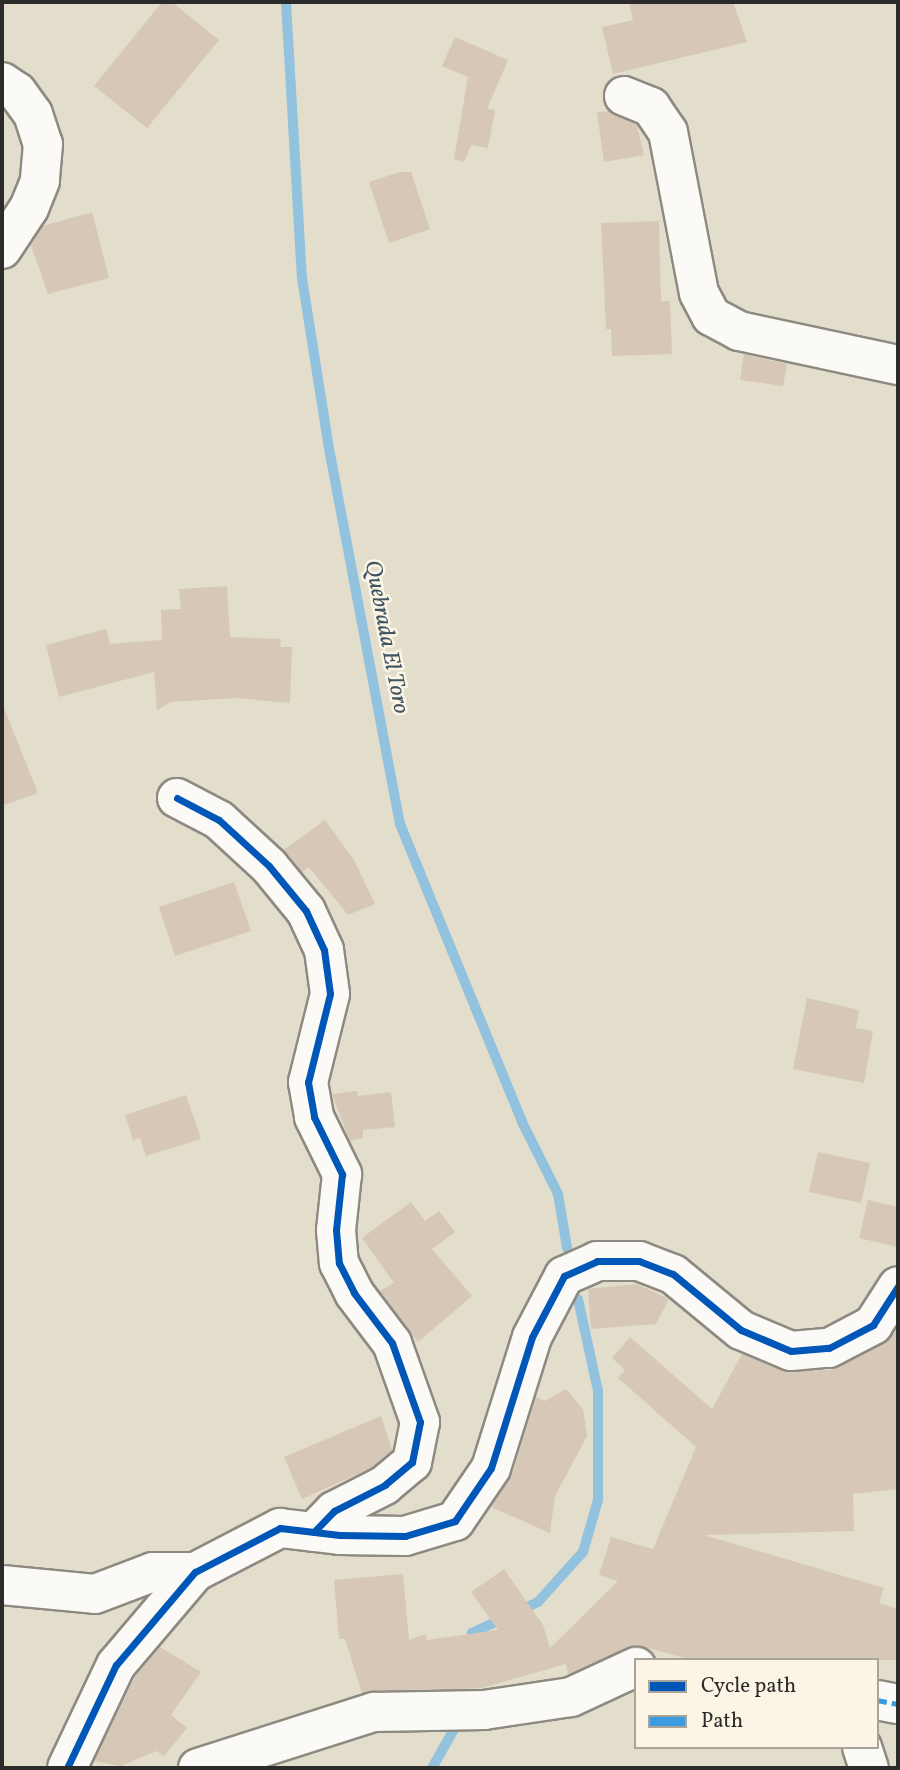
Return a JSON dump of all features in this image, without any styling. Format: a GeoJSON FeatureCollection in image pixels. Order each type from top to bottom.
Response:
{"type":"FeatureCollection","features":[{"type":"Feature","properties":{"kind":"street"},"geometry":{"type":"LineString","coordinates":[[2,82],[17,92],[33,114],[43,144],[33,199],[2,249]]}},
{"type":"Feature","properties":{"kind":"street"},"geometry":{"type":"LineString","coordinates":[[624,96],[650,107],[668,132],[699,293],[711,316],[739,331],[898,365]]}},
{"type":"Feature","properties":{"kind":"street"},"geometry":{"type":"LineString","coordinates":[[177,797],[219,820],[269,866],[306,911],[324,950],[330,994],[308,1082],[314,1117],[342,1174],[336,1230],[339,1263],[354,1293],[392,1343],[420,1422],[412,1462],[385,1485],[334,1511],[314,1532]]}},
{"type":"Feature","properties":{"kind":"street"},"geometry":{"type":"LineString","coordinates":[[67,1768],[116,1665],[195,1572],[280,1528],[405,1536],[455,1521],[491,1468],[532,1337],[564,1276],[597,1262],[639,1261],[673,1274],[741,1330],[791,1351],[829,1348],[873,1325],[896,1299]]}},
{"type":"Feature","properties":{"kind":"street"},"geometry":{"type":"LineString","coordinates":[[2,1585],[95,1594],[153,1572],[195,1572]]}},
{"type":"Feature","properties":{"kind":"street"},"geometry":{"type":"LineString","coordinates":[[198,1768],[374,1712],[484,1710],[571,1697],[634,1668]]}},
{"type":"Feature","properties":{"kind":"street"},"geometry":{"type":"LineString","coordinates":[[879,1700],[898,1704]]}},
{"type":"Feature","properties":{"kind":"street"},"geometry":{"type":"LineString","coordinates":[[863,1749],[869,1768]]}},
{"type":"Feature","properties":{"kind":"building"},"geometry":{"type":"Polygon","coordinates":[[[162,2],[172,2],[219,40],[147,128],[94,86],[162,2]]]}},
{"type":"Feature","properties":{"kind":"building"},"geometry":{"type":"Polygon","coordinates":[[[629,2],[733,2],[747,42],[613,74],[602,27],[633,20],[629,2]]]}},
{"type":"Feature","properties":{"kind":"building"},"geometry":{"type":"Polygon","coordinates":[[[455,37],[508,60],[487,109],[495,110],[488,148],[471,145],[464,162],[454,159],[468,77],[442,66],[455,37]]]}},
{"type":"Feature","properties":{"kind":"building"},"geometry":{"type":"Polygon","coordinates":[[[608,111],[637,125],[644,155],[604,162],[597,112],[608,111]]]}},
{"type":"Feature","properties":{"kind":"building"},"geometry":{"type":"Polygon","coordinates":[[[400,172],[411,172],[430,229],[389,243],[369,182],[400,172]]]}},
{"type":"Feature","properties":{"kind":"building"},"geometry":{"type":"Polygon","coordinates":[[[92,212],[109,278],[48,294],[31,245],[43,226],[92,212]]]}},
{"type":"Feature","properties":{"kind":"building"},"geometry":{"type":"Polygon","coordinates":[[[659,221],[661,301],[670,301],[672,354],[612,356],[611,329],[606,329],[601,223],[659,221]]]}},
{"type":"Feature","properties":{"kind":"building"},"geometry":{"type":"Polygon","coordinates":[[[744,354],[787,364],[783,386],[740,380],[744,354]]]}},
{"type":"Feature","properties":{"kind":"building"},"geometry":{"type":"Polygon","coordinates":[[[227,586],[230,637],[281,639],[280,647],[292,647],[290,703],[236,698],[171,702],[157,710],[154,672],[59,697],[46,645],[106,629],[110,644],[162,640],[161,610],[181,609],[179,589],[227,586]]]}},
{"type":"Feature","properties":{"kind":"building"},"geometry":{"type":"Polygon","coordinates":[[[2,703],[38,793],[2,806],[2,703]]]}},
{"type":"Feature","properties":{"kind":"building"},"geometry":{"type":"Polygon","coordinates":[[[325,820],[354,860],[375,904],[348,915],[309,867],[302,872],[284,850],[325,820]]]}},
{"type":"Feature","properties":{"kind":"building"},"geometry":{"type":"Polygon","coordinates":[[[234,882],[251,931],[175,956],[159,907],[234,882]]]}},
{"type":"Feature","properties":{"kind":"building"},"geometry":{"type":"Polygon","coordinates":[[[807,998],[859,1010],[856,1028],[873,1031],[864,1083],[793,1069],[807,998]]]}},
{"type":"Feature","properties":{"kind":"building"},"geometry":{"type":"Polygon","coordinates":[[[357,1091],[358,1096],[391,1092],[395,1127],[363,1130],[363,1138],[350,1141],[332,1094],[357,1091]]]}},
{"type":"Feature","properties":{"kind":"building"},"geometry":{"type":"Polygon","coordinates":[[[186,1095],[201,1139],[146,1156],[140,1138],[133,1140],[125,1115],[186,1095]]]}},
{"type":"Feature","properties":{"kind":"building"},"geometry":{"type":"Polygon","coordinates":[[[818,1152],[870,1163],[861,1203],[809,1192],[818,1152]]]}},
{"type":"Feature","properties":{"kind":"building"},"geometry":{"type":"Polygon","coordinates":[[[868,1200],[898,1207],[898,1247],[859,1238],[868,1200]]]}},
{"type":"Feature","properties":{"kind":"building"},"geometry":{"type":"Polygon","coordinates":[[[411,1202],[425,1221],[439,1211],[455,1232],[432,1249],[472,1296],[418,1342],[380,1291],[394,1283],[362,1238],[411,1202]]]}},
{"type":"Feature","properties":{"kind":"building"},"geometry":{"type":"Polygon","coordinates":[[[637,1284],[669,1299],[656,1324],[591,1329],[588,1289],[637,1284]]]}},
{"type":"Feature","properties":{"kind":"building"},"geometry":{"type":"Polygon","coordinates":[[[898,1329],[898,1489],[853,1494],[854,1531],[704,1535],[884,1588],[879,1603],[898,1609],[898,1660],[685,1658],[637,1645],[568,1674],[566,1664],[482,1688],[362,1693],[345,1639],[339,1639],[334,1580],[403,1574],[409,1640],[425,1634],[427,1640],[498,1630],[471,1592],[504,1569],[543,1625],[550,1648],[618,1581],[599,1575],[611,1537],[653,1549],[696,1447],[618,1378],[625,1370],[612,1358],[630,1337],[712,1409],[742,1354],[783,1371],[831,1370],[883,1344],[898,1329]]]}},
{"type":"Feature","properties":{"kind":"building"},"geometry":{"type":"Polygon","coordinates":[[[566,1389],[583,1409],[587,1436],[555,1496],[550,1533],[491,1507],[512,1475],[536,1397],[545,1401],[566,1389]]]}},
{"type":"Feature","properties":{"kind":"building"},"geometry":{"type":"Polygon","coordinates":[[[381,1416],[392,1450],[373,1467],[302,1499],[284,1457],[381,1416]]]}},
{"type":"Feature","properties":{"kind":"building"},"geometry":{"type":"Polygon","coordinates":[[[160,1647],[201,1672],[171,1715],[187,1728],[164,1756],[156,1751],[121,1766],[94,1761],[135,1677],[160,1647]]]}},
{"type":"Feature","properties":{"kind":"waterway","name":"Quebrada El Toro"},"geometry":{"type":"LineString","coordinates":[[286,2],[302,278],[330,454],[400,824],[522,1122],[558,1194],[567,1248]]}},
{"type":"Feature","properties":{"kind":"waterway","name":"Quebrada El Toro"},"geometry":{"type":"LineString","coordinates":[[472,1646],[472,1633],[538,1602],[583,1552],[598,1500],[598,1391],[578,1299]]}},
{"type":"Feature","properties":{"kind":"waterway","name":"Quebrada El Toro"},"geometry":{"type":"LineString","coordinates":[[432,1768],[457,1724]]}},
{"type":"Feature","properties":{"kind":"marked path"},"geometry":{"type":"LineString","coordinates":[[879,1700],[898,1704]]}},
{"type":"Feature","properties":{"kind":"cycle path"},"geometry":{"type":"LineString","coordinates":[[177,798],[219,820],[269,866],[306,911],[324,950],[330,994],[308,1082],[314,1117],[342,1174],[336,1230],[339,1263],[354,1293],[392,1343],[420,1422],[412,1462],[385,1485],[334,1511],[314,1532]]}},
{"type":"Feature","properties":{"kind":"cycle path"},"geometry":{"type":"LineString","coordinates":[[67,1768],[116,1665],[195,1572],[280,1528],[340,1535],[405,1536],[455,1521],[491,1468],[532,1337],[564,1276],[597,1261],[639,1261],[673,1274],[741,1330],[791,1351],[829,1348],[873,1325],[898,1286]]}}]}
